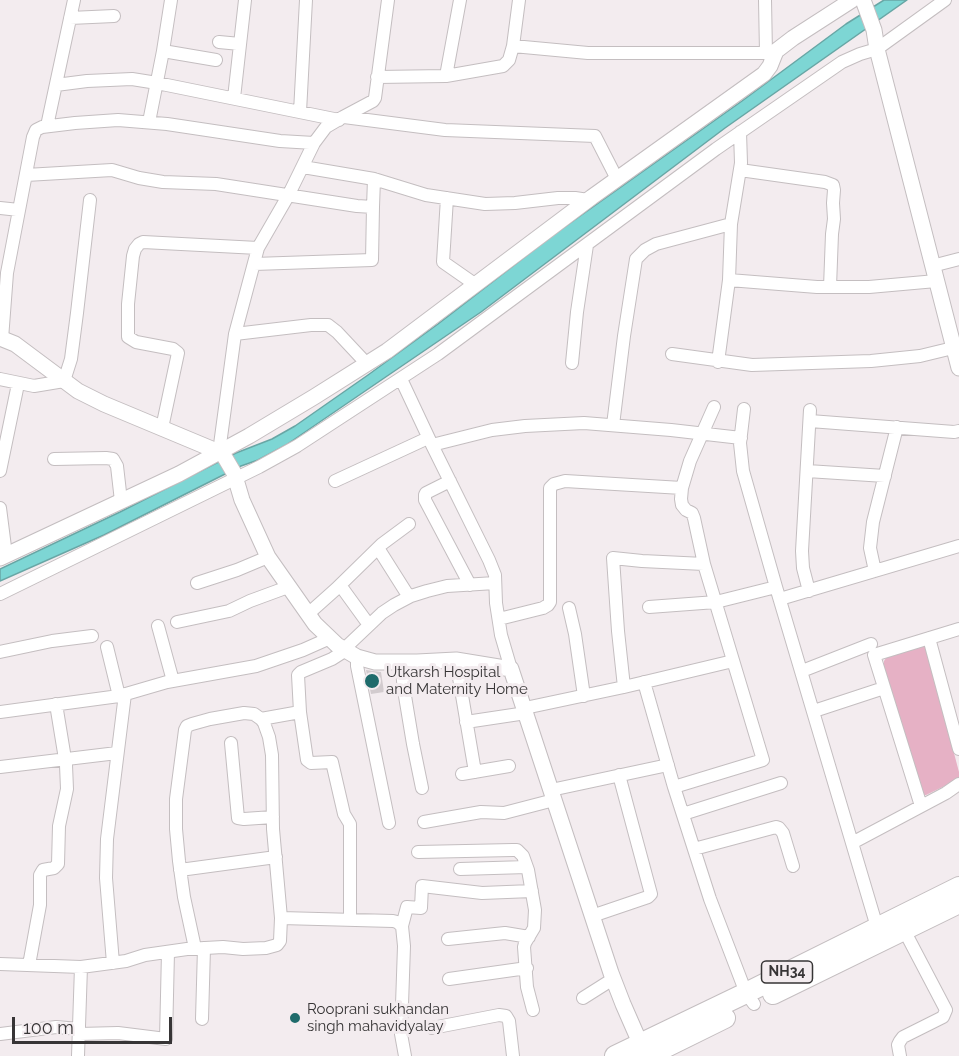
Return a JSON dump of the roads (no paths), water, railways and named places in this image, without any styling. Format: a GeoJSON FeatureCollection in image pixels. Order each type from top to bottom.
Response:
{"type":"FeatureCollection","features":[{"type":"Feature","properties":{"kind":"highway","name":"NH34"},"geometry":{"type":"LineString","coordinates":[[750,998],[877,927],[959,887]]}},
{"type":"Feature","properties":{"kind":"highway","name":"NH34"},"geometry":{"type":"LineString","coordinates":[[633,1053],[959,903]]}},
{"type":"Feature","properties":{"kind":"street"},"geometry":{"type":"LineString","coordinates":[[47,126],[74,0]]}},
{"type":"Feature","properties":{"kind":"street"},"geometry":{"type":"LineString","coordinates":[[149,122],[171,0]]}},
{"type":"Feature","properties":{"kind":"street"},"geometry":{"type":"LineString","coordinates":[[234,98],[245,0]]}},
{"type":"Feature","properties":{"kind":"street"},"geometry":{"type":"LineString","coordinates":[[300,112],[306,0]]}},
{"type":"Feature","properties":{"kind":"street"},"geometry":{"type":"LineString","coordinates":[[222,454],[235,334],[258,248],[288,196],[314,143],[326,128],[375,98],[388,0]]}},
{"type":"Feature","properties":{"kind":"street"},"geometry":{"type":"LineString","coordinates":[[446,76],[460,0]]}},
{"type":"Feature","properties":{"kind":"street"},"geometry":{"type":"LineString","coordinates":[[377,77],[446,76],[503,66],[509,60],[513,46],[519,0]]}},
{"type":"Feature","properties":{"kind":"street"},"geometry":{"type":"LineString","coordinates":[[0,508],[3,556],[222,454],[387,351],[588,200],[764,74],[770,66],[765,0]]}},
{"type":"Feature","properties":{"kind":"street"},"geometry":{"type":"LineString","coordinates":[[0,594],[297,446],[438,354],[740,132],[842,62],[877,49],[945,0]]}},
{"type":"Feature","properties":{"kind":"street"},"geometry":{"type":"LineString","coordinates":[[513,46],[588,53],[769,55],[792,38],[862,2],[874,30],[959,368]]}},
{"type":"Feature","properties":{"kind":"street"},"geometry":{"type":"LineString","coordinates":[[70,18],[114,16]]}},
{"type":"Feature","properties":{"kind":"street"},"geometry":{"type":"LineString","coordinates":[[219,42],[240,44]]}},
{"type":"Feature","properties":{"kind":"street"},"geometry":{"type":"LineString","coordinates":[[163,51],[216,60]]}},
{"type":"Feature","properties":{"kind":"street"},"geometry":{"type":"LineString","coordinates":[[56,85],[132,79],[341,118],[445,130],[595,136],[617,179]]}},
{"type":"Feature","properties":{"kind":"street"},"geometry":{"type":"LineString","coordinates":[[314,143],[280,141],[167,124],[118,120],[47,126],[36,130],[6,273],[1,339],[15,344],[78,391],[222,454],[235,476],[242,500],[268,557],[315,624],[337,645],[375,662],[456,660],[511,669]]}},
{"type":"Feature","properties":{"kind":"street"},"geometry":{"type":"LineString","coordinates":[[718,362],[729,280],[731,224],[740,170],[740,132]]}},
{"type":"Feature","properties":{"kind":"street"},"geometry":{"type":"LineString","coordinates":[[303,167],[374,179],[426,195],[485,204],[558,198],[588,200]]}},
{"type":"Feature","properties":{"kind":"street"},"geometry":{"type":"LineString","coordinates":[[26,175],[112,170],[163,182],[216,184],[373,207]]}},
{"type":"Feature","properties":{"kind":"street"},"geometry":{"type":"LineString","coordinates":[[740,170],[833,185],[834,219],[830,287]]}},
{"type":"Feature","properties":{"kind":"street"},"geometry":{"type":"LineString","coordinates":[[254,264],[372,260],[374,179]]}},
{"type":"Feature","properties":{"kind":"street"},"geometry":{"type":"LineString","coordinates":[[447,198],[443,262],[476,285]]}},
{"type":"Feature","properties":{"kind":"street"},"geometry":{"type":"LineString","coordinates":[[64,381],[71,359],[78,313],[90,200]]}},
{"type":"Feature","properties":{"kind":"street"},"geometry":{"type":"LineString","coordinates":[[0,208],[19,210]]}},
{"type":"Feature","properties":{"kind":"street"},"geometry":{"type":"LineString","coordinates":[[613,425],[636,260],[645,250],[656,244],[731,224]]}},
{"type":"Feature","properties":{"kind":"street"},"geometry":{"type":"LineString","coordinates":[[162,428],[178,352],[136,342],[128,337],[128,304],[135,249],[143,243],[258,248]]}},
{"type":"Feature","properties":{"kind":"street"},"geometry":{"type":"LineString","coordinates":[[572,363],[587,245]]}},
{"type":"Feature","properties":{"kind":"street"},"geometry":{"type":"LineString","coordinates":[[932,266],[959,259]]}},
{"type":"Feature","properties":{"kind":"street"},"geometry":{"type":"LineString","coordinates":[[729,280],[830,287],[869,287],[936,281]]}},
{"type":"Feature","properties":{"kind":"street"},"geometry":{"type":"LineString","coordinates":[[235,334],[328,325],[367,364]]}},
{"type":"Feature","properties":{"kind":"street"},"geometry":{"type":"LineString","coordinates":[[672,354],[752,366],[920,357],[953,348]]}},
{"type":"Feature","properties":{"kind":"street"},"geometry":{"type":"LineString","coordinates":[[0,379],[34,386],[64,381]]}},
{"type":"Feature","properties":{"kind":"street"},"geometry":{"type":"LineString","coordinates":[[401,379],[495,575],[501,635],[613,979],[633,1053]]}},
{"type":"Feature","properties":{"kind":"street"},"geometry":{"type":"LineString","coordinates":[[0,471],[18,384]]}},
{"type":"Feature","properties":{"kind":"street"},"geometry":{"type":"LineString","coordinates":[[0,407],[13,408]]}},
{"type":"Feature","properties":{"kind":"street"},"geometry":{"type":"LineString","coordinates":[[674,787],[763,760],[704,564],[694,518],[692,513],[682,505],[681,499],[690,461],[714,407]]}},
{"type":"Feature","properties":{"kind":"street"},"geometry":{"type":"LineString","coordinates":[[744,409],[740,443],[743,471],[877,927]]}},
{"type":"Feature","properties":{"kind":"street"},"geometry":{"type":"LineString","coordinates":[[808,591],[802,551],[810,416],[959,432]]}},
{"type":"Feature","properties":{"kind":"street"},"geometry":{"type":"LineString","coordinates":[[335,481],[430,441],[525,426],[584,423],[741,438]]}},
{"type":"Feature","properties":{"kind":"street"},"geometry":{"type":"LineString","coordinates":[[875,571],[870,548],[873,522],[897,427]]}},
{"type":"Feature","properties":{"kind":"street"},"geometry":{"type":"LineString","coordinates":[[54,459],[113,459],[117,466],[121,501]]}},
{"type":"Feature","properties":{"kind":"street"},"geometry":{"type":"LineString","coordinates":[[807,471],[885,476]]}},
{"type":"Feature","properties":{"kind":"street"},"geometry":{"type":"LineString","coordinates":[[450,481],[426,493],[424,500],[470,585]]}},
{"type":"Feature","properties":{"kind":"street"},"geometry":{"type":"LineString","coordinates":[[499,619],[543,608],[550,602],[550,488],[554,483],[565,481],[682,488]]}},
{"type":"Feature","properties":{"kind":"street"},"geometry":{"type":"LineString","coordinates":[[308,614],[378,548],[409,525]]}},
{"type":"Feature","properties":{"kind":"street"},"geometry":{"type":"LineString","coordinates":[[649,607],[808,591],[959,546]]}},
{"type":"Feature","properties":{"kind":"street"},"geometry":{"type":"LineString","coordinates":[[378,548],[409,597]]}},
{"type":"Feature","properties":{"kind":"street"},"geometry":{"type":"LineString","coordinates":[[197,583],[268,557]]}},
{"type":"Feature","properties":{"kind":"street"},"geometry":{"type":"LineString","coordinates":[[624,687],[613,558],[704,564]]}},
{"type":"Feature","properties":{"kind":"street"},"geometry":{"type":"LineString","coordinates":[[350,920],[350,824],[344,814],[333,762],[311,763],[308,760],[300,712],[298,675],[349,652],[369,625],[382,613],[409,597],[447,586],[495,583]]}},
{"type":"Feature","properties":{"kind":"street"},"geometry":{"type":"LineString","coordinates":[[340,585],[369,625]]}},
{"type":"Feature","properties":{"kind":"street"},"geometry":{"type":"LineString","coordinates":[[177,622],[229,611],[288,587]]}},
{"type":"Feature","properties":{"kind":"street"},"geometry":{"type":"LineString","coordinates":[[569,608],[584,696]]}},
{"type":"Feature","properties":{"kind":"street"},"geometry":{"type":"LineString","coordinates":[[158,626],[172,681]]}},
{"type":"Feature","properties":{"kind":"street"},"geometry":{"type":"LineString","coordinates":[[921,806],[874,655],[959,629]]}},
{"type":"Feature","properties":{"kind":"street"},"geometry":{"type":"LineString","coordinates":[[0,652],[52,641],[92,636]]}},
{"type":"Feature","properties":{"kind":"street"},"geometry":{"type":"LineString","coordinates":[[0,712],[122,695],[172,681],[256,666],[330,638]]}},
{"type":"Feature","properties":{"kind":"street"},"geometry":{"type":"LineString","coordinates":[[929,638],[959,749]]}},
{"type":"Feature","properties":{"kind":"street"},"geometry":{"type":"LineString","coordinates":[[802,671],[871,644]]}},
{"type":"Feature","properties":{"kind":"street"},"geometry":{"type":"LineString","coordinates":[[107,647],[122,695],[107,839],[106,878],[112,963]]}},
{"type":"Feature","properties":{"kind":"street"},"geometry":{"type":"LineString","coordinates":[[349,652],[357,666],[389,823]]}},
{"type":"Feature","properties":{"kind":"street"},"geometry":{"type":"LineString","coordinates":[[456,660],[466,722],[468,773],[509,766]]}},
{"type":"Feature","properties":{"kind":"street"},"geometry":{"type":"LineString","coordinates":[[466,722],[525,711],[733,661]]}},
{"type":"Feature","properties":{"kind":"street"},"geometry":{"type":"LineString","coordinates":[[401,662],[422,788]]}},
{"type":"Feature","properties":{"kind":"street"},"geometry":{"type":"LineString","coordinates":[[644,682],[674,787],[710,899],[750,998]]}},
{"type":"Feature","properties":{"kind":"street"},"geometry":{"type":"LineString","coordinates":[[814,711],[884,688]]}},
{"type":"Feature","properties":{"kind":"street"},"geometry":{"type":"LineString","coordinates":[[29,965],[40,905],[40,875],[43,870],[54,868],[58,864],[59,826],[67,789],[65,759],[56,704]]}},
{"type":"Feature","properties":{"kind":"street"},"geometry":{"type":"LineString","coordinates":[[261,719],[300,712]]}},
{"type":"Feature","properties":{"kind":"street"},"geometry":{"type":"LineString","coordinates":[[0,964],[81,967],[200,948],[243,949],[277,945],[280,941],[281,918],[273,817],[272,755],[269,736],[261,719],[254,714],[244,713],[210,719],[187,726],[185,730],[176,798],[176,829],[180,870],[200,948],[202,1019]]}},
{"type":"Feature","properties":{"kind":"street"},"geometry":{"type":"LineString","coordinates":[[231,743],[238,818],[273,817]]}},
{"type":"Feature","properties":{"kind":"street"},"geometry":{"type":"LineString","coordinates":[[0,767],[117,753]]}},
{"type":"Feature","properties":{"kind":"street"},"geometry":{"type":"LineString","coordinates":[[424,822],[481,812],[512,812],[552,795],[619,775],[668,765]]}},
{"type":"Feature","properties":{"kind":"street"},"geometry":{"type":"LineString","coordinates":[[592,915],[648,897],[651,894],[619,775]]}},
{"type":"Feature","properties":{"kind":"street"},"geometry":{"type":"LineString","coordinates":[[683,814],[781,783]]}},
{"type":"Feature","properties":{"kind":"street"},"geometry":{"type":"LineString","coordinates":[[852,843],[959,784]]}},
{"type":"Feature","properties":{"kind":"street"},"geometry":{"type":"LineString","coordinates":[[694,849],[776,827],[783,833],[793,866]]}},
{"type":"Feature","properties":{"kind":"street"},"geometry":{"type":"LineString","coordinates":[[418,852],[517,850],[523,856],[535,910],[533,932],[524,946],[527,987],[533,1010]]}},
{"type":"Feature","properties":{"kind":"street"},"geometry":{"type":"LineString","coordinates":[[180,870],[276,857]]}},
{"type":"Feature","properties":{"kind":"street"},"geometry":{"type":"LineString","coordinates":[[460,868],[527,867]]}},
{"type":"Feature","properties":{"kind":"street"},"geometry":{"type":"LineString","coordinates":[[405,1056],[401,1035],[404,946],[402,926],[408,908],[421,908],[422,886],[482,893],[532,891]]}},
{"type":"Feature","properties":{"kind":"street"},"geometry":{"type":"LineString","coordinates":[[281,918],[393,921],[402,926]]}},
{"type":"Feature","properties":{"kind":"street"},"geometry":{"type":"LineString","coordinates":[[900,1056],[898,1045],[903,1037],[943,1017],[946,1010],[904,930]]}},
{"type":"Feature","properties":{"kind":"street"},"geometry":{"type":"LineString","coordinates":[[448,939],[505,933],[529,937]]}},
{"type":"Feature","properties":{"kind":"street"},"geometry":{"type":"LineString","coordinates":[[0,1034],[56,1028],[166,1039],[168,952]]}},
{"type":"Feature","properties":{"kind":"street"},"geometry":{"type":"LineString","coordinates":[[78,1056],[81,967]]}},
{"type":"Feature","properties":{"kind":"street"},"geometry":{"type":"LineString","coordinates":[[449,980],[527,968]]}},
{"type":"Feature","properties":{"kind":"street"},"geometry":{"type":"LineString","coordinates":[[582,998],[613,979]]}},
{"type":"Feature","properties":{"kind":"street"},"geometry":{"type":"LineString","coordinates":[[432,1028],[499,1015],[506,1016],[509,1022],[513,1056]]}},
{"type":"Feature","properties":{"kind":"water"},"geometry":{"type":"Polygon","coordinates":[[[884,0],[907,0],[725,128],[481,312],[286,445],[104,535],[0,581],[0,569],[295,426],[438,324],[552,236],[846,24],[884,0]]]}},
{"type":"Feature","properties":{"kind":"place","name":"Utkarsh Hospital and Maternity Home"},"geometry":{"type":"Point","coordinates":[372,681]}},
{"type":"Feature","properties":{"kind":"place","name":"Rooprani sukhandan singh mahavidyalay"},"geometry":{"type":"Point","coordinates":[295,1018]}}]}
